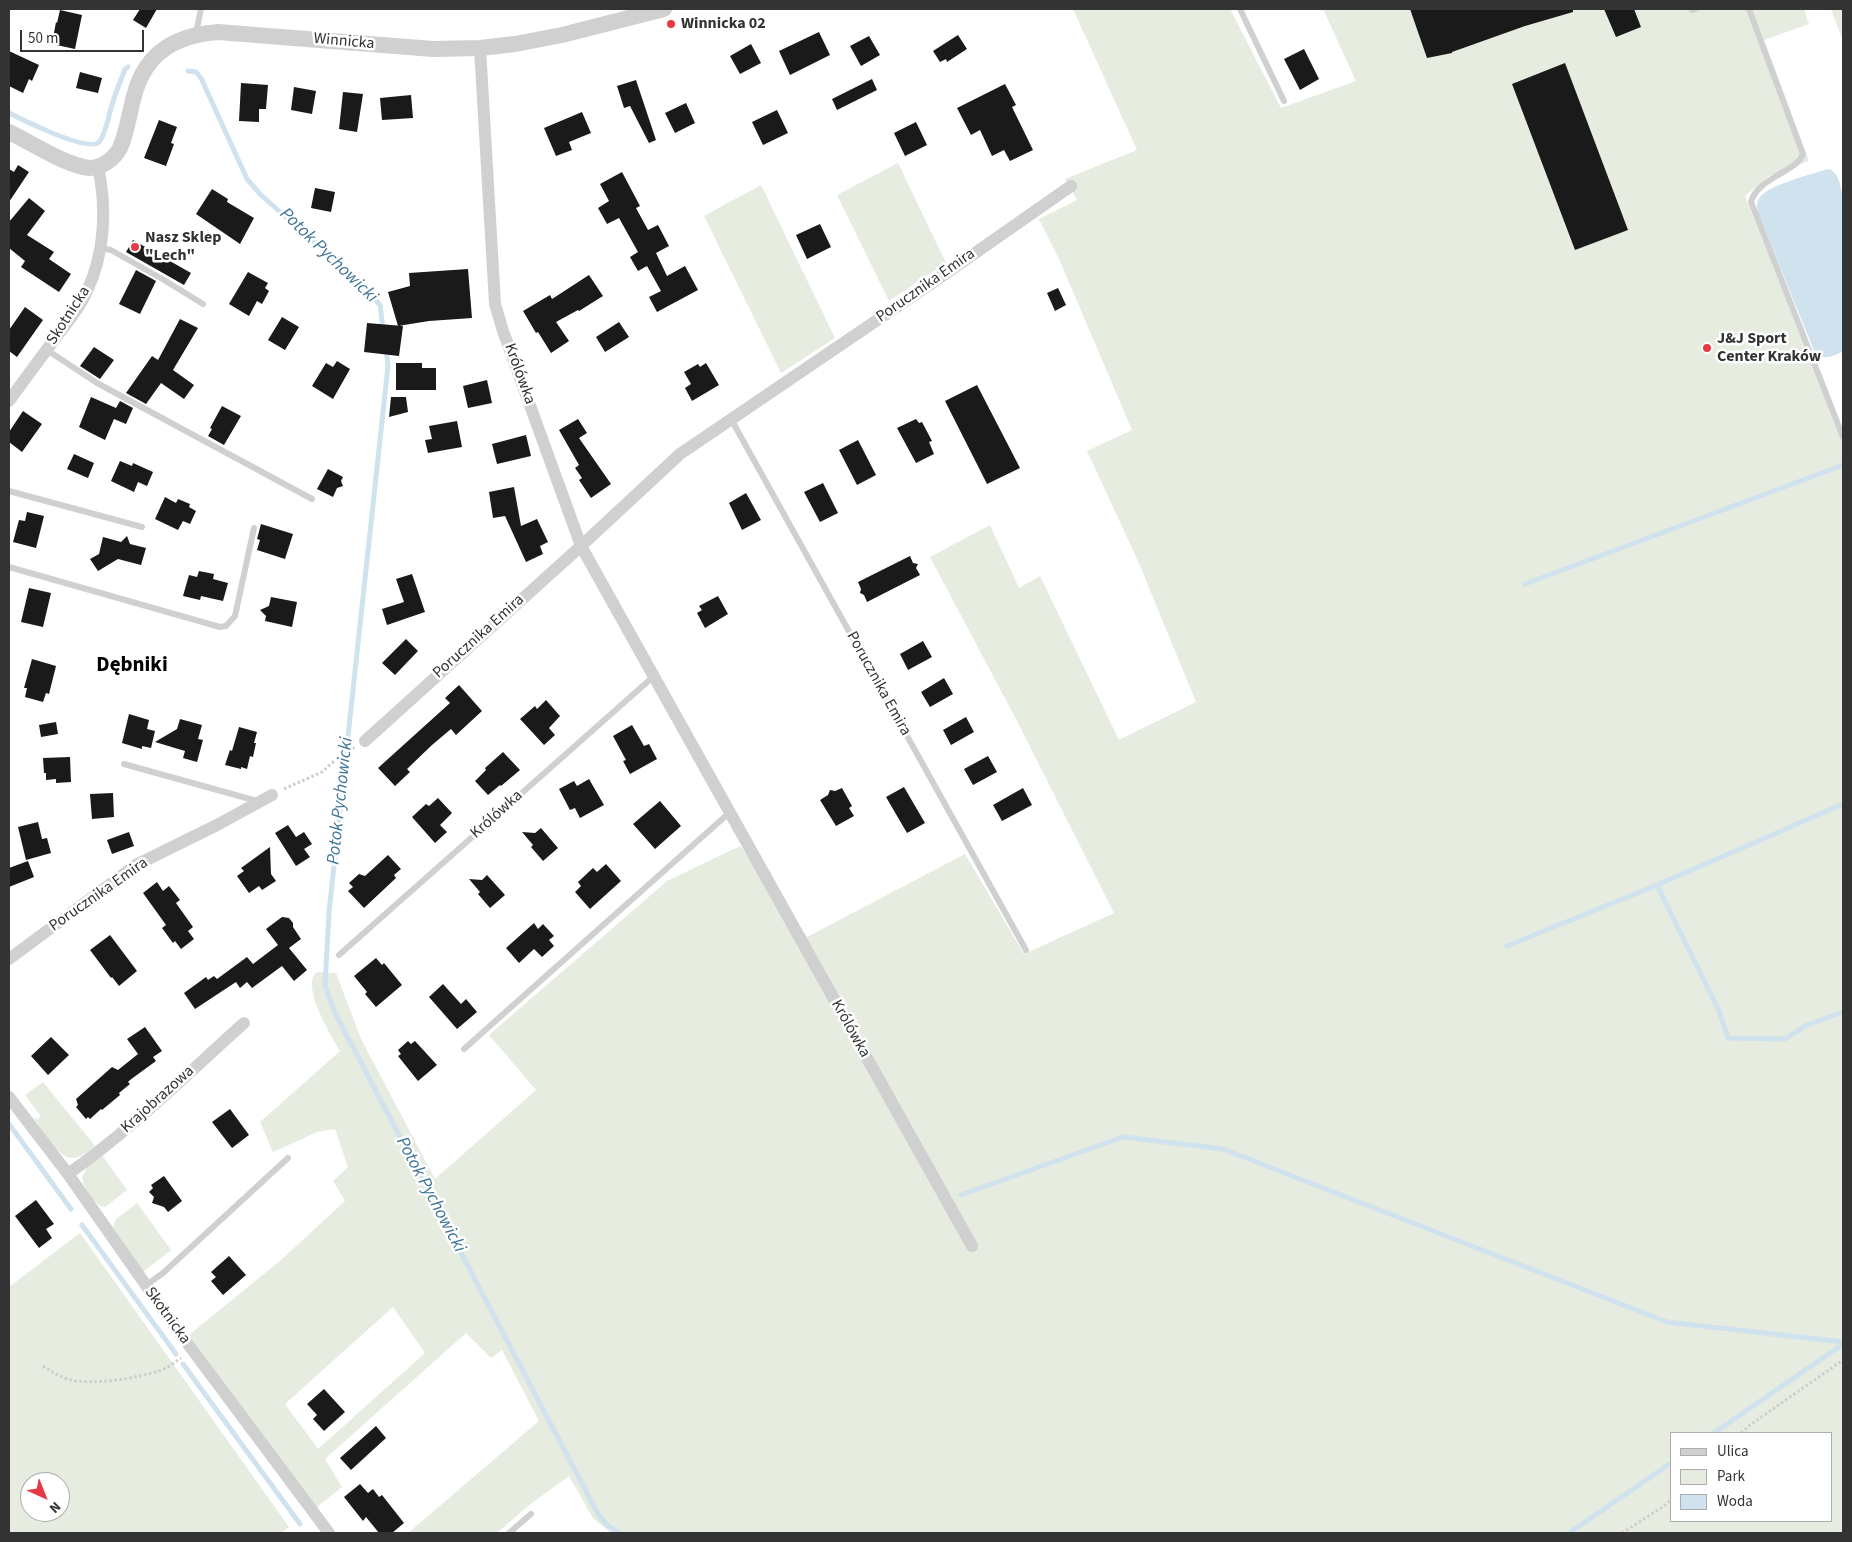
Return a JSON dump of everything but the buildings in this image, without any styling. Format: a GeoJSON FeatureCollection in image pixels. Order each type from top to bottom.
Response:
{"type":"FeatureCollection","features":[{"type":"Feature","properties":{"kind":"street","name":"Winnicka"},"geometry":{"type":"LineString","coordinates":[[98,167],[111,160],[119,149],[138,85],[147,67],[170,44],[196,34],[218,32],[433,50],[480,48],[515,44],[664,9]]}},
{"type":"Feature","properties":{"kind":"street","name":"Królówka"},"geometry":{"type":"LineString","coordinates":[[480,48],[495,304],[582,546],[972,1246]]}},
{"type":"Feature","properties":{"kind":"street"},"geometry":{"type":"LineString","coordinates":[[9,132],[75,164],[88,168],[98,167]]}},
{"type":"Feature","properties":{"kind":"street","name":"Skotnicka"},"geometry":{"type":"LineString","coordinates":[[9,400],[47,350],[87,292],[97,265],[100,248],[104,201],[98,167]]}},
{"type":"Feature","properties":{"kind":"street","name":"Porucznika Emira"},"geometry":{"type":"LineString","coordinates":[[365,741],[420,689],[582,546],[680,454],[1071,186]]}},
{"type":"Feature","properties":{"kind":"street","name":"Porucznika Emira"},"geometry":{"type":"LineString","coordinates":[[9,959],[136,866],[218,825],[272,795]]}},
{"type":"Feature","properties":{"kind":"street","name":"Krajobrazowa"},"geometry":{"type":"LineString","coordinates":[[68,1174],[98,1152],[139,1117],[244,1022]]}},
{"type":"Feature","properties":{"kind":"street","name":"Skotnicka"},"geometry":{"type":"LineString","coordinates":[[9,1097],[68,1174],[145,1286],[329,1533]]}},
{"type":"Feature","properties":{"kind":"lane"},"geometry":{"type":"LineString","coordinates":[[196,34],[201,9]]}},
{"type":"Feature","properties":{"kind":"lane"},"geometry":{"type":"LineString","coordinates":[[1240,9],[1284,101]]}},
{"type":"Feature","properties":{"kind":"lane"},"geometry":{"type":"LineString","coordinates":[[1749,9],[1803,154],[1799,162],[1779,174],[1753,196],[1751,202],[1843,436]]}},
{"type":"Feature","properties":{"kind":"lane"},"geometry":{"type":"LineString","coordinates":[[100,248],[111,250],[203,304]]}},
{"type":"Feature","properties":{"kind":"lane"},"geometry":{"type":"LineString","coordinates":[[47,350],[97,383],[312,499]]}},
{"type":"Feature","properties":{"kind":"lane","name":"Porucznika Emira"},"geometry":{"type":"LineString","coordinates":[[730,418],[1026,950]]}},
{"type":"Feature","properties":{"kind":"lane"},"geometry":{"type":"LineString","coordinates":[[9,491],[142,527]]}},
{"type":"Feature","properties":{"kind":"lane"},"geometry":{"type":"LineString","coordinates":[[9,567],[220,627],[226,626],[235,616],[254,528]]}},
{"type":"Feature","properties":{"kind":"lane","name":"Królówka"},"geometry":{"type":"LineString","coordinates":[[339,955],[655,675]]}},
{"type":"Feature","properties":{"kind":"lane"},"geometry":{"type":"LineString","coordinates":[[124,764],[258,802]]}},
{"type":"Feature","properties":{"kind":"lane"},"geometry":{"type":"LineString","coordinates":[[464,1049],[730,813]]}},
{"type":"Feature","properties":{"kind":"lane"},"geometry":{"type":"LineString","coordinates":[[145,1286],[163,1273],[288,1158]]}},
{"type":"Feature","properties":{"kind":"lane"},"geometry":{"type":"LineString","coordinates":[[509,1533],[531,1514]]}},
{"type":"Feature","properties":{"kind":"path"},"geometry":{"type":"LineString","coordinates":[[272,795],[322,772],[342,754],[352,749]]}},
{"type":"Feature","properties":{"kind":"path"},"geometry":{"type":"LineString","coordinates":[[43,1366],[67,1379],[81,1381],[108,1380],[148,1374],[163,1369],[192,1350]]}},
{"type":"Feature","properties":{"kind":"path"},"geometry":{"type":"LineString","coordinates":[[1743,1432],[1750,1425],[1843,1360]]}},
{"type":"Feature","properties":{"kind":"path"},"geometry":{"type":"LineString","coordinates":[[1622,1533],[1670,1501]]}},
{"type":"Feature","properties":{"kind":"green space"},"geometry":{"type":"Polygon","coordinates":[[[1073,9],[1230,9],[1281,108],[1356,81],[1323,9],[1804,9],[1809,24],[1764,40],[1809,161],[1769,176],[1745,196],[1843,442],[1843,1533],[611,1533],[593,1518],[569,1476],[528,1506],[497,1533],[408,1533],[539,1421],[502,1350],[491,1358],[466,1333],[325,1459],[342,1487],[316,1508],[189,1335],[281,1260],[345,1201],[333,1181],[348,1167],[335,1129],[317,1132],[273,1152],[260,1122],[340,1051],[322,1018],[314,998],[312,981],[317,972],[336,973],[361,1039],[435,1179],[536,1090],[489,1035],[667,881],[740,846],[807,937],[965,854],[1024,954],[1114,913],[1017,721],[930,557],[990,525],[1019,588],[1040,576],[1119,740],[1196,702],[1138,561],[1087,451],[1132,430],[1059,259],[1039,219],[1077,200],[1065,179],[1137,150],[1073,9]],[[393,1307],[285,1404],[318,1449],[425,1353],[393,1307]]]}},
{"type":"Feature","properties":{"kind":"green space"},"geometry":{"type":"Polygon","coordinates":[[[1831,9],[1843,9],[1843,41],[1831,9]]]}},
{"type":"Feature","properties":{"kind":"green space"},"geometry":{"type":"Polygon","coordinates":[[[898,163],[946,263],[889,301],[837,195],[898,163]]]}},
{"type":"Feature","properties":{"kind":"green space"},"geometry":{"type":"Polygon","coordinates":[[[761,185],[835,338],[781,373],[704,216],[761,185]]]}},
{"type":"Feature","properties":{"kind":"green space"},"geometry":{"type":"Polygon","coordinates":[[[43,1082],[95,1146],[81,1156],[71,1158],[61,1153],[34,1118],[39,1119],[40,1115],[25,1095],[43,1082]]]}},
{"type":"Feature","properties":{"kind":"green space"},"geometry":{"type":"Polygon","coordinates":[[[102,1155],[127,1190],[105,1207],[93,1200],[87,1191],[82,1177],[88,1166],[102,1155]]]}},
{"type":"Feature","properties":{"kind":"green space"},"geometry":{"type":"Polygon","coordinates":[[[137,1203],[171,1250],[143,1272],[113,1229],[115,1220],[137,1203]]]}},
{"type":"Feature","properties":{"kind":"green space"},"geometry":{"type":"Polygon","coordinates":[[[80,1233],[289,1527],[281,1533],[9,1533],[9,1287],[80,1233]]]}},
{"type":"Feature","properties":{"kind":"water"},"geometry":{"type":"Polygon","coordinates":[[[1827,169],[1837,175],[1843,196],[1843,351],[1837,355],[1821,357],[1815,353],[1758,213],[1757,205],[1760,197],[1765,192],[1791,180],[1827,169]]]}},
{"type":"Feature","properties":{"kind":"waterway"},"geometry":{"type":"LineString","coordinates":[[9,113],[69,140],[93,144],[99,142],[104,134],[114,98],[125,69],[128,67]]}},
{"type":"Feature","properties":{"kind":"waterway","name":"Potok Pychowicki"},"geometry":{"type":"LineString","coordinates":[[188,71],[196,72],[201,78],[247,179],[260,194],[362,285],[380,305],[383,329]]}},
{"type":"Feature","properties":{"kind":"waterway","name":"Potok Pychowicki"},"geometry":{"type":"LineString","coordinates":[[386,348],[388,366],[329,912],[325,986],[335,1013],[598,1514],[607,1525],[619,1533]]}},
{"type":"Feature","properties":{"kind":"waterway"},"geometry":{"type":"LineString","coordinates":[[1525,584],[1843,465]]}},
{"type":"Feature","properties":{"kind":"waterway"},"geometry":{"type":"LineString","coordinates":[[1507,946],[1657,885],[1843,804]]}},
{"type":"Feature","properties":{"kind":"waterway"},"geometry":{"type":"LineString","coordinates":[[1657,885],[1719,1011],[1728,1038],[1785,1039],[1807,1025],[1843,1012]]}},
{"type":"Feature","properties":{"kind":"waterway"},"geometry":{"type":"LineString","coordinates":[[9,1124],[71,1209]]}},
{"type":"Feature","properties":{"kind":"waterway"},"geometry":{"type":"LineString","coordinates":[[961,1195],[1123,1137],[1223,1149],[1667,1322],[1843,1342]]}},
{"type":"Feature","properties":{"kind":"waterway"},"geometry":{"type":"LineString","coordinates":[[82,1225],[176,1354]]}},
{"type":"Feature","properties":{"kind":"waterway"},"geometry":{"type":"LineString","coordinates":[[1715,1432],[1843,1344]]}},
{"type":"Feature","properties":{"kind":"waterway"},"geometry":{"type":"LineString","coordinates":[[183,1364],[300,1524]]}},
{"type":"Feature","properties":{"kind":"waterway"},"geometry":{"type":"LineString","coordinates":[[1569,1533],[1670,1464]]}},
{"type":"Feature","properties":{"kind":"place","name":"Winnicka 02"},"geometry":{"type":"Point","coordinates":[671,24]}},
{"type":"Feature","properties":{"kind":"place","name":"Nasz Sklep \"Lech\""},"geometry":{"type":"Point","coordinates":[135,247]}},
{"type":"Feature","properties":{"kind":"place","name":"J&J Sport Center Kraków"},"geometry":{"type":"Point","coordinates":[1707,348]}},
{"type":"Feature","properties":{"kind":"district","name":"Dębniki"},"geometry":{"type":"Point","coordinates":[132,666]}}]}
